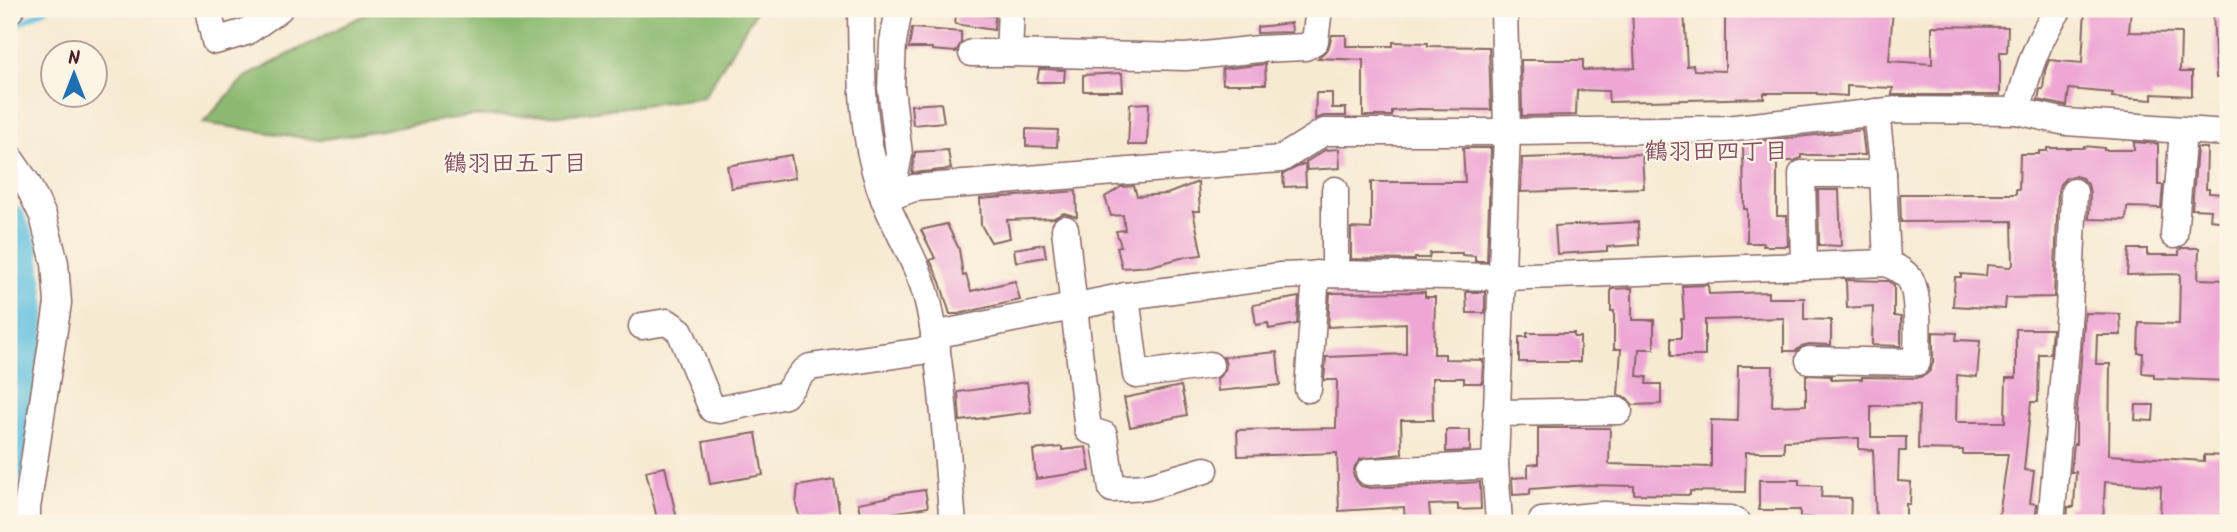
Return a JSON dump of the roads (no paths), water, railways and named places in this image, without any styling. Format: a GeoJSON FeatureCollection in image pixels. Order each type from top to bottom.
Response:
{"type":"FeatureCollection","features":[{"type":"Feature","properties":{"kind":"street"},"geometry":{"type":"LineString","coordinates":[[208,9],[215,41],[246,32],[279,9]]}},
{"type":"Feature","properties":{"kind":"street"},"geometry":{"type":"LineString","coordinates":[[861,9],[862,104],[869,150],[882,192],[929,303],[936,342],[953,523]]}},
{"type":"Feature","properties":{"kind":"street"},"geometry":{"type":"LineString","coordinates":[[882,192],[896,170],[899,155],[891,88],[893,42],[899,9]]}},
{"type":"Feature","properties":{"kind":"street"},"geometry":{"type":"LineString","coordinates":[[1009,53],[1011,9]]}},
{"type":"Feature","properties":{"kind":"street"},"geometry":{"type":"LineString","coordinates":[[972,52],[1186,57],[1305,47],[1315,41],[1318,9]]}},
{"type":"Feature","properties":{"kind":"street"},"geometry":{"type":"LineString","coordinates":[[1499,523],[1495,465],[1507,132],[1504,9]]}},
{"type":"Feature","properties":{"kind":"street"},"geometry":{"type":"LineString","coordinates":[[2017,111],[2034,51],[2059,9]]}},
{"type":"Feature","properties":{"kind":"street"},"geometry":{"type":"LineString","coordinates":[[882,192],[1281,159],[1324,132],[1726,129],[1897,110],[2017,111],[2066,122],[2228,133]]}},
{"type":"Feature","properties":{"kind":"street"},"geometry":{"type":"LineString","coordinates":[[1876,112],[1883,174],[1887,263]]}},
{"type":"Feature","properties":{"kind":"street"},"geometry":{"type":"LineString","coordinates":[[2175,235],[2183,132]]}},
{"type":"Feature","properties":{"kind":"street"},"geometry":{"type":"LineString","coordinates":[[9,157],[27,183],[43,216],[55,263],[58,303],[27,523]]}},
{"type":"Feature","properties":{"kind":"street"},"geometry":{"type":"LineString","coordinates":[[1804,266],[1802,174],[1883,174]]}},
{"type":"Feature","properties":{"kind":"street"},"geometry":{"type":"LineString","coordinates":[[1308,389],[1335,190]]}},
{"type":"Feature","properties":{"kind":"street"},"geometry":{"type":"LineString","coordinates":[[2051,523],[2069,311],[2074,192]]}},
{"type":"Feature","properties":{"kind":"street"},"geometry":{"type":"LineString","coordinates":[[1065,229],[1088,429],[1104,435],[1112,489],[1146,487],[1205,470]]}},
{"type":"Feature","properties":{"kind":"street"},"geometry":{"type":"LineString","coordinates":[[642,326],[667,322],[680,331],[712,409],[719,410],[786,396],[802,373],[810,367],[936,342],[1074,305],[1281,276],[1325,274],[1503,277],[1887,263],[1905,274],[1914,290],[1917,362],[1810,360]]}},
{"type":"Feature","properties":{"kind":"street"},"geometry":{"type":"LineString","coordinates":[[1126,296],[1136,375],[1210,365]]}},
{"type":"Feature","properties":{"kind":"street"},"geometry":{"type":"LineString","coordinates":[[1496,413],[1619,411]]}},
{"type":"Feature","properties":{"kind":"street"},"geometry":{"type":"LineString","coordinates":[[1369,472],[1495,465]]}},
{"type":"Feature","properties":{"kind":"street"},"geometry":{"type":"LineString","coordinates":[[1535,522],[1731,519],[1738,523]]}},
{"type":"Feature","properties":{"kind":"waterway"},"geometry":{"type":"LineString","coordinates":[[9,29],[47,9]]}},
{"type":"Feature","properties":{"kind":"waterway"},"geometry":{"type":"LineString","coordinates":[[9,220],[22,249],[29,307],[24,390],[9,467]]}},
{"type":"Feature","properties":{"kind":"district","name":"鶴羽田四丁目"},"geometry":{"type":"Point","coordinates":[1716,152]}},
{"type":"Feature","properties":{"kind":"district","name":"鶴羽田五丁目"},"geometry":{"type":"Point","coordinates":[515,164]}}]}
